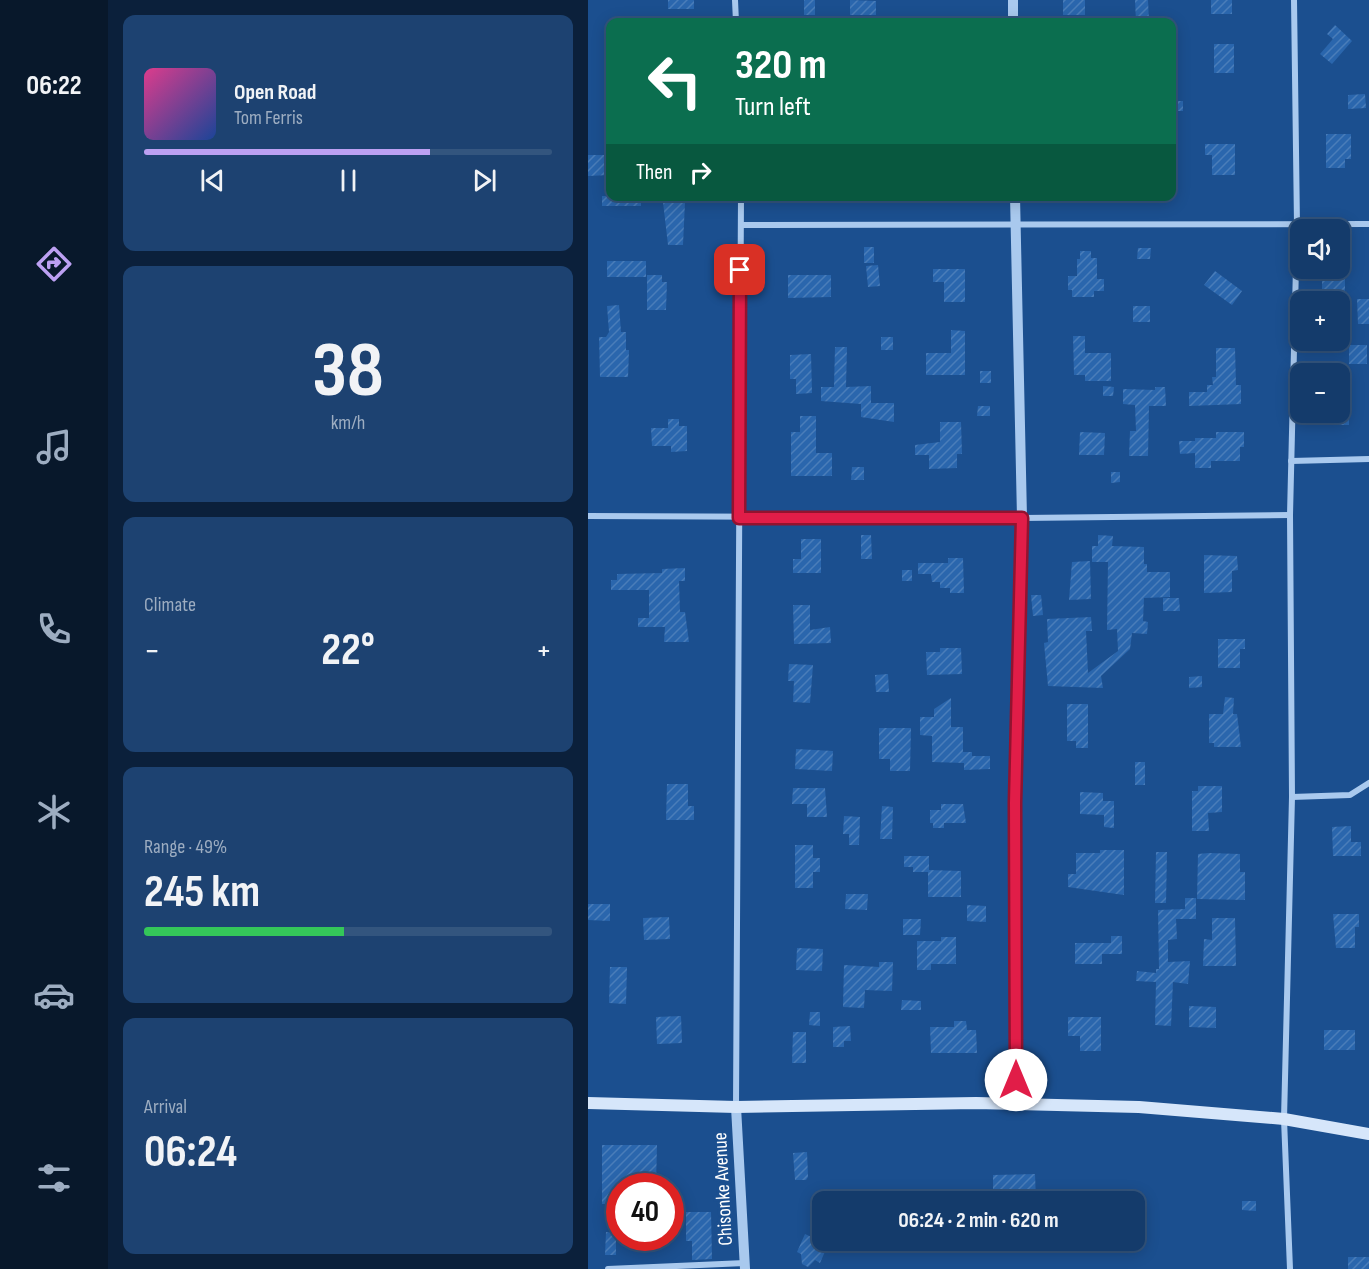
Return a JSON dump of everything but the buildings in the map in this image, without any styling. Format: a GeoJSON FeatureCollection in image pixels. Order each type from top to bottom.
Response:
{"type":"FeatureCollection","features":[{"type":"Feature","properties":{"kind":"main road"},"geometry":{"type":"LineString","coordinates":[[588,1103],[736,1107],[1016,1103],[1138,1107],[1284,1119],[1369,1134]]}},
{"type":"Feature","properties":{"kind":"street"},"geometry":{"type":"LineString","coordinates":[[735,0],[736,18]]}},
{"type":"Feature","properties":{"kind":"street"},"geometry":{"type":"LineString","coordinates":[[1013,0],[1013,18]]}},
{"type":"Feature","properties":{"kind":"street"},"geometry":{"type":"LineString","coordinates":[[1294,0],[1297,219]]}},
{"type":"Feature","properties":{"kind":"street"},"geometry":{"type":"LineString","coordinates":[[736,1107],[741,201]]}},
{"type":"Feature","properties":{"kind":"street"},"geometry":{"type":"LineString","coordinates":[[1015,201],[1022,518],[1015,803],[1016,1103]]}},
{"type":"Feature","properties":{"kind":"street"},"geometry":{"type":"LineString","coordinates":[[1350,224],[1369,224]]}},
{"type":"Feature","properties":{"kind":"street"},"geometry":{"type":"LineString","coordinates":[[741,225],[1290,225]]}},
{"type":"Feature","properties":{"kind":"street"},"geometry":{"type":"LineString","coordinates":[[1290,1269],[1284,1119],[1292,797],[1293,663],[1290,515],[1296,279]]}},
{"type":"Feature","properties":{"kind":"street"},"geometry":{"type":"LineString","coordinates":[[1291,461],[1369,459]]}},
{"type":"Feature","properties":{"kind":"street"},"geometry":{"type":"LineString","coordinates":[[588,516],[1022,518],[1290,515]]}},
{"type":"Feature","properties":{"kind":"street"},"geometry":{"type":"LineString","coordinates":[[1292,797],[1350,795],[1369,783]]}},
{"type":"Feature","properties":{"kind":"street","name":"Chisonke Avenue"},"geometry":{"type":"LineString","coordinates":[[736,1107],[745,1266]]}},
{"type":"Feature","properties":{"kind":"street"},"geometry":{"type":"LineString","coordinates":[[608,1269],[745,1266]]}},
{"type":"Feature","properties":{"kind":"route"},"geometry":{"type":"LineString","coordinates":[[740,270],[739,518],[1022,518],[1015,803],[1016,1080]]}}]}
